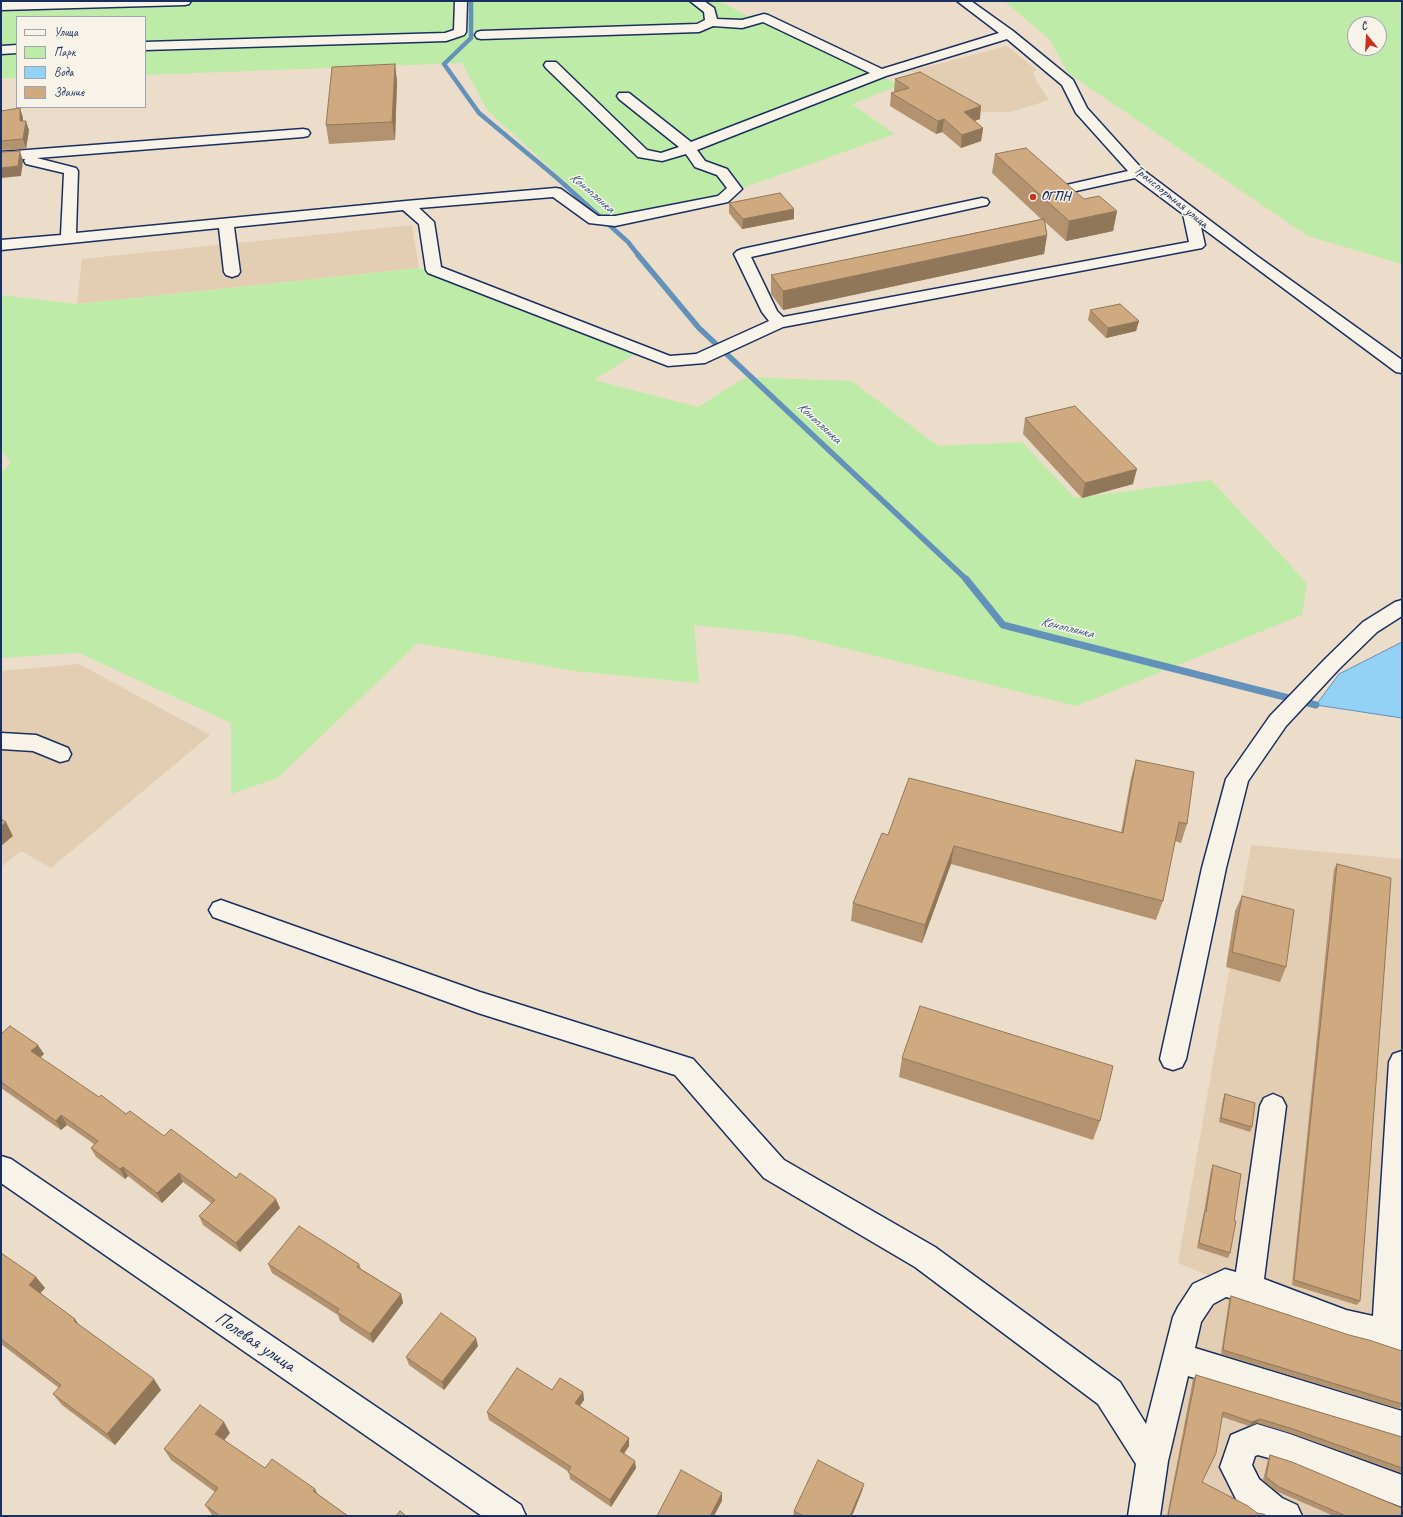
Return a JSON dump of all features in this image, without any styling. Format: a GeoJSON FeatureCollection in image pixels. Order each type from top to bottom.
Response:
{"type":"FeatureCollection","features":[{"type":"Feature","properties":{"kind":"street"},"geometry":{"type":"LineString","coordinates":[[1,6],[185,1]]}},
{"type":"Feature","properties":{"kind":"street"},"geometry":{"type":"LineString","coordinates":[[146,46],[446,37],[460,32],[461,1]]}},
{"type":"Feature","properties":{"kind":"street"},"geometry":{"type":"LineString","coordinates":[[696,1],[710,11],[711,22]]}},
{"type":"Feature","properties":{"kind":"street","name":"Транспортная улица"},"geometry":{"type":"LineString","coordinates":[[963,1],[1009,34],[1068,83],[1081,110],[1138,173],[1190,214],[1402,368]]}},
{"type":"Feature","properties":{"kind":"street"},"geometry":{"type":"LineString","coordinates":[[481,35],[699,28],[711,22],[742,24],[764,18],[881,73]]}},
{"type":"Feature","properties":{"kind":"street"},"geometry":{"type":"LineString","coordinates":[[551,65],[643,154],[662,157],[689,148],[881,73],[1009,34]]}},
{"type":"Feature","properties":{"kind":"street"},"geometry":{"type":"LineString","coordinates":[[1,50],[16,49]]}},
{"type":"Feature","properties":{"kind":"street"},"geometry":{"type":"LineString","coordinates":[[1,245],[406,205],[556,192],[594,220],[615,221],[723,199],[735,189],[722,172],[700,164],[689,148],[624,96]]}},
{"type":"Feature","properties":{"kind":"street"},"geometry":{"type":"LineString","coordinates":[[7,156],[303,133]]}},
{"type":"Feature","properties":{"kind":"street"},"geometry":{"type":"LineString","coordinates":[[7,156],[71,171],[68,238]]}},
{"type":"Feature","properties":{"kind":"street"},"geometry":{"type":"LineString","coordinates":[[1067,189],[1138,173]]}},
{"type":"Feature","properties":{"kind":"street"},"geometry":{"type":"LineString","coordinates":[[779,323],[770,312],[742,254],[982,202]]}},
{"type":"Feature","properties":{"kind":"street"},"geometry":{"type":"LineString","coordinates":[[406,205],[426,222],[434,270],[668,361],[699,358],[779,323],[1208,248],[1252,259]]}},
{"type":"Feature","properties":{"kind":"street"},"geometry":{"type":"LineString","coordinates":[[1190,214],[1208,248]]}},
{"type":"Feature","properties":{"kind":"street"},"geometry":{"type":"LineString","coordinates":[[226,223],[232,272]]}},
{"type":"Feature","properties":{"kind":"street"},"geometry":{"type":"LineString","coordinates":[[1173,1059],[1214,868],[1237,779],[1278,721],[1332,664],[1370,628],[1402,606]]}},
{"type":"Feature","properties":{"kind":"street"},"geometry":{"type":"LineString","coordinates":[[1,740],[36,743],[60,754]]}},
{"type":"Feature","properties":{"kind":"street"},"geometry":{"type":"LineString","coordinates":[[221,910],[478,1002],[684,1067],[774,1169],[925,1257],[1110,1393],[1152,1461]]}},
{"type":"Feature","properties":{"kind":"street"},"geometry":{"type":"LineString","coordinates":[[1144,1516],[1152,1461],[1188,1317],[1203,1294],[1225,1283],[1248,1288],[1346,1324],[1394,1336],[1402,1062]]}},
{"type":"Feature","properties":{"kind":"street"},"geometry":{"type":"LineString","coordinates":[[1248,1288],[1273,1106]]}},
{"type":"Feature","properties":{"kind":"street","name":"Полевая улица"},"geometry":{"type":"LineString","coordinates":[[1,1168],[510,1516]]}},
{"type":"Feature","properties":{"kind":"street"},"geometry":{"type":"LineString","coordinates":[[1178,1358],[1402,1426]]}},
{"type":"Feature","properties":{"kind":"street"},"geometry":{"type":"LineString","coordinates":[[1286,1516],[1272,1509],[1248,1490],[1236,1467],[1242,1446],[1258,1439],[1290,1449],[1402,1492]]}},
{"type":"Feature","properties":{"kind":"shaded area"},"geometry":{"type":"Polygon","coordinates":[[[1007,46],[1037,70],[1033,72],[1037,82],[1049,100],[1011,112],[976,112],[911,71],[1007,46]]]}},
{"type":"Feature","properties":{"kind":"shaded area"},"geometry":{"type":"Polygon","coordinates":[[[412,225],[419,268],[77,304],[82,259],[412,225]]]}},
{"type":"Feature","properties":{"kind":"shaded area"},"geometry":{"type":"Polygon","coordinates":[[[79,664],[210,735],[51,868],[21,851],[1,867],[1,671],[79,664]]]}},
{"type":"Feature","properties":{"kind":"shaded area"},"geometry":{"type":"Polygon","coordinates":[[[1251,845],[1402,859],[1402,1516],[1157,1516],[1207,1275],[1178,1263],[1251,845]]]}},
{"type":"Feature","properties":{"kind":"green space"},"geometry":{"type":"Polygon","coordinates":[[[1,1],[719,1],[751,18],[766,14],[833,44],[821,48],[900,85],[852,104],[895,134],[720,196],[604,217],[487,110],[462,63],[146,75],[146,16],[16,16],[16,78],[1,78],[1,1]]]}},
{"type":"Feature","properties":{"kind":"green space"},"geometry":{"type":"Polygon","coordinates":[[[1004,1],[1402,1],[1402,264],[1308,236],[1069,74],[1049,39],[1004,1]]]}},
{"type":"Feature","properties":{"kind":"green space"},"geometry":{"type":"Polygon","coordinates":[[[419,268],[635,354],[594,380],[698,407],[746,377],[852,381],[938,446],[1022,442],[1075,498],[1211,480],[1307,583],[1302,615],[1076,706],[792,635],[694,625],[699,683],[574,671],[418,643],[278,778],[231,794],[231,723],[79,653],[1,658],[1,473],[11,462],[1,451],[1,295],[77,304],[419,268]]]}},
{"type":"Feature","properties":{"kind":"water"},"geometry":{"type":"Polygon","coordinates":[[[1402,642],[1402,718],[1316,705],[1339,674],[1402,642]]]}},
{"type":"Feature","properties":{"kind":"building"},"geometry":{"type":"Polygon","coordinates":[[[395,64],[392,122],[326,125],[332,67],[395,64]]]}},
{"type":"Feature","properties":{"kind":"building"},"geometry":{"type":"Polygon","coordinates":[[[920,72],[981,106],[964,112],[983,128],[962,135],[944,119],[938,121],[891,93],[909,88],[895,79],[920,72]]]}},
{"type":"Feature","properties":{"kind":"building"},"geometry":{"type":"Polygon","coordinates":[[[20,108],[20,121],[26,121],[23,139],[1,141],[1,111],[20,108]]]}},
{"type":"Feature","properties":{"kind":"building"},"geometry":{"type":"Polygon","coordinates":[[[1026,148],[1084,199],[1099,196],[1117,211],[1069,221],[995,154],[1026,148]]]}},
{"type":"Feature","properties":{"kind":"building"},"geometry":{"type":"Polygon","coordinates":[[[20,151],[18,166],[1,168],[1,152],[20,151]]]}},
{"type":"Feature","properties":{"kind":"building"},"geometry":{"type":"Polygon","coordinates":[[[780,193],[794,209],[743,219],[729,203],[780,193]]]}},
{"type":"Feature","properties":{"kind":"building"},"geometry":{"type":"Polygon","coordinates":[[[1044,219],[1047,235],[783,291],[771,275],[1044,219]]]}},
{"type":"Feature","properties":{"kind":"building"},"geometry":{"type":"Polygon","coordinates":[[[1120,304],[1139,321],[1108,328],[1090,310],[1120,304]]]}},
{"type":"Feature","properties":{"kind":"building"},"geometry":{"type":"Polygon","coordinates":[[[1075,406],[1137,469],[1085,483],[1025,418],[1075,406]]]}},
{"type":"Feature","properties":{"kind":"building"},"geometry":{"type":"Polygon","coordinates":[[[1136,760],[1194,772],[1187,824],[1179,822],[1163,901],[954,846],[925,925],[853,903],[882,833],[888,835],[909,778],[1123,833],[1136,760]]]}},
{"type":"Feature","properties":{"kind":"building"},"geometry":{"type":"Polygon","coordinates":[[[1,819],[6,822],[1,826],[1,819]]]}},
{"type":"Feature","properties":{"kind":"building"},"geometry":{"type":"Polygon","coordinates":[[[1337,864],[1391,878],[1360,1301],[1294,1280],[1337,864]]]}},
{"type":"Feature","properties":{"kind":"building"},"geometry":{"type":"Polygon","coordinates":[[[1242,896],[1294,910],[1286,967],[1232,952],[1242,896]]]}},
{"type":"Feature","properties":{"kind":"building"},"geometry":{"type":"Polygon","coordinates":[[[920,1006],[1113,1066],[1100,1121],[902,1058],[920,1006]]]}},
{"type":"Feature","properties":{"kind":"building"},"geometry":{"type":"Polygon","coordinates":[[[10,1026],[38,1045],[31,1051],[99,1097],[101,1095],[126,1114],[130,1111],[164,1136],[171,1129],[236,1178],[240,1173],[276,1199],[236,1243],[199,1216],[215,1200],[179,1173],[157,1193],[123,1167],[120,1169],[91,1148],[98,1141],[61,1115],[56,1121],[1,1082],[1,1034],[10,1026]]]}},
{"type":"Feature","properties":{"kind":"building"},"geometry":{"type":"Polygon","coordinates":[[[1225,1094],[1255,1103],[1252,1127],[1221,1118],[1225,1094]]]}},
{"type":"Feature","properties":{"kind":"building"},"geometry":{"type":"Polygon","coordinates":[[[1213,1165],[1241,1174],[1234,1221],[1236,1221],[1230,1253],[1199,1243],[1205,1211],[1206,1212],[1213,1165]]]}},
{"type":"Feature","properties":{"kind":"building"},"geometry":{"type":"Polygon","coordinates":[[[299,1226],[359,1264],[357,1267],[401,1294],[370,1334],[337,1312],[339,1309],[268,1264],[299,1226]]]}},
{"type":"Feature","properties":{"kind":"building"},"geometry":{"type":"Polygon","coordinates":[[[1,1253],[36,1277],[29,1285],[75,1319],[74,1321],[154,1379],[107,1434],[53,1394],[61,1385],[1,1339],[1,1253]]]}},
{"type":"Feature","properties":{"kind":"building"},"geometry":{"type":"Polygon","coordinates":[[[1231,1296],[1402,1351],[1402,1404],[1223,1350],[1231,1296]]]}},
{"type":"Feature","properties":{"kind":"building"},"geometry":{"type":"Polygon","coordinates":[[[441,1313],[476,1338],[442,1382],[406,1357],[441,1313]]]}},
{"type":"Feature","properties":{"kind":"building"},"geometry":{"type":"Polygon","coordinates":[[[517,1368],[552,1390],[560,1378],[583,1392],[575,1403],[629,1438],[620,1451],[635,1461],[610,1500],[568,1472],[571,1467],[487,1412],[517,1368]]]}},
{"type":"Feature","properties":{"kind":"building"},"geometry":{"type":"Polygon","coordinates":[[[1196,1375],[1402,1437],[1402,1468],[1293,1429],[1260,1419],[1252,1422],[1223,1412],[1216,1453],[1202,1482],[1248,1506],[1257,1513],[1267,1516],[1168,1516],[1196,1375]]]}},
{"type":"Feature","properties":{"kind":"building"},"geometry":{"type":"Polygon","coordinates":[[[200,1405],[224,1422],[215,1434],[265,1468],[272,1459],[315,1489],[313,1491],[348,1516],[220,1516],[205,1505],[218,1488],[164,1449],[200,1405]]]}},
{"type":"Feature","properties":{"kind":"building"},"geometry":{"type":"Polygon","coordinates":[[[1270,1455],[1292,1462],[1402,1508],[1402,1516],[1346,1516],[1279,1487],[1266,1477],[1270,1455]]]}},
{"type":"Feature","properties":{"kind":"building"},"geometry":{"type":"Polygon","coordinates":[[[818,1460],[864,1484],[850,1516],[804,1516],[794,1511],[818,1460]]]}},
{"type":"Feature","properties":{"kind":"building"},"geometry":{"type":"Polygon","coordinates":[[[681,1470],[722,1493],[710,1516],[657,1516],[681,1470]]]}},
{"type":"Feature","properties":{"kind":"building"},"geometry":{"type":"Polygon","coordinates":[[[400,1511],[406,1516],[396,1516],[400,1511]]]}},
{"type":"Feature","properties":{"kind":"waterway","name":"Коноплянка"},"geometry":{"type":"LineString","coordinates":[[471,1],[471,38],[444,64],[479,113],[557,178],[628,242],[639,256]]}},
{"type":"Feature","properties":{"kind":"waterway","name":"Коноплянка"},"geometry":{"type":"LineString","coordinates":[[638,255],[699,328],[966,579]]}},
{"type":"Feature","properties":{"kind":"waterway","name":"Коноплянка"},"geometry":{"type":"LineString","coordinates":[[966,579],[1003,625],[1316,705]]}},
{"type":"Feature","properties":{"kind":"place","name":"ОГПН"},"geometry":{"type":"Point","coordinates":[1033,197]}}]}
